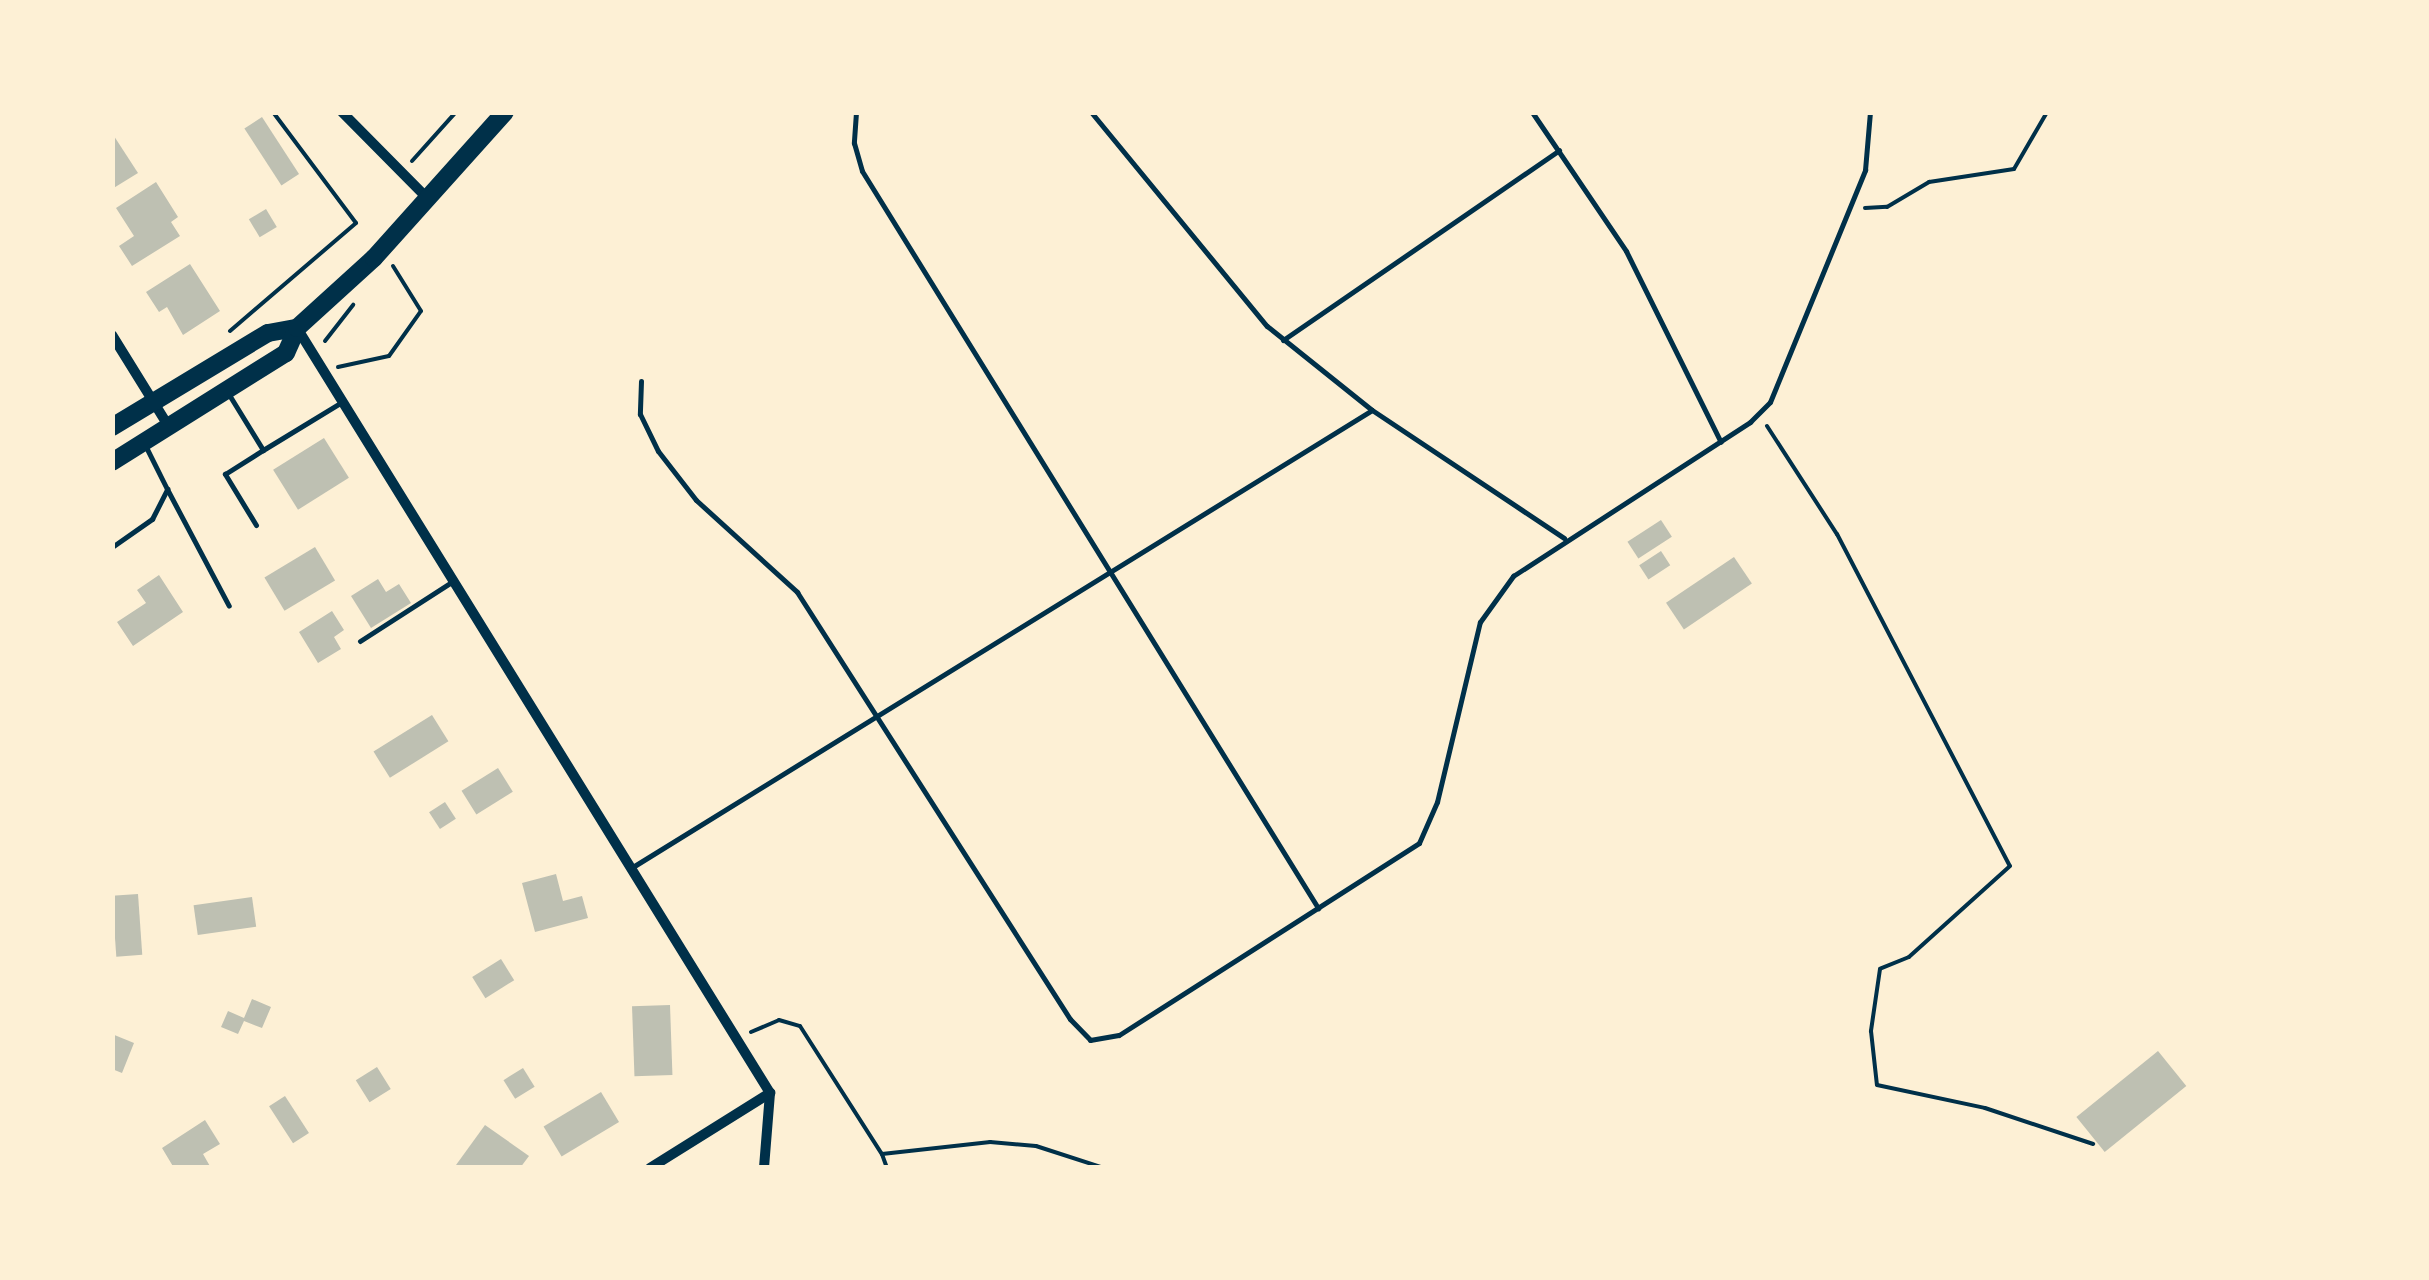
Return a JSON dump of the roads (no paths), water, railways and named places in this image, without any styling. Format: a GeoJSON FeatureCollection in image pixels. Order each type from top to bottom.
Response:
{"type":"FeatureCollection","features":[{"type":"Feature","properties":{"kind":"main road"},"geometry":{"type":"LineString","coordinates":[[112,462],[286,353],[297,328],[382,250],[505,112]]}},
{"type":"Feature","properties":{"kind":"main road"},"geometry":{"type":"LineString","coordinates":[[112,428],[268,334],[297,328]]}},
{"type":"Feature","properties":{"kind":"street"},"geometry":{"type":"LineString","coordinates":[[342,112],[429,200]]}},
{"type":"Feature","properties":{"kind":"street"},"geometry":{"type":"LineString","coordinates":[[297,328],[328,369],[343,402],[770,1093],[764,1168]]}},
{"type":"Feature","properties":{"kind":"street"},"geometry":{"type":"LineString","coordinates":[[112,335],[168,427]]}},
{"type":"Feature","properties":{"kind":"street"},"geometry":{"type":"LineString","coordinates":[[650,1168],[770,1093]]}},
{"type":"Feature","properties":{"kind":"lane"},"geometry":{"type":"LineString","coordinates":[[856,112],[854,143],[862,171],[1318,908]]}},
{"type":"Feature","properties":{"kind":"lane"},"geometry":{"type":"LineString","coordinates":[[1090,112],[1283,340],[1372,410],[1564,538]]}},
{"type":"Feature","properties":{"kind":"lane"},"geometry":{"type":"LineString","coordinates":[[1532,112],[1626,252],[1721,442]]}},
{"type":"Feature","properties":{"kind":"lane"},"geometry":{"type":"LineString","coordinates":[[642,380],[644,427],[674,475],[798,592],[1070,1019],[1090,1040],[1119,1035],[1419,843],[1438,802],[1480,622],[1513,576],[1564,538],[1721,442],[1770,402],[1865,170],[1870,112]]}},
{"type":"Feature","properties":{"kind":"lane"},"geometry":{"type":"LineString","coordinates":[[1283,340],[1560,150]]}},
{"type":"Feature","properties":{"kind":"lane"},"geometry":{"type":"LineString","coordinates":[[226,390],[263,450]]}},
{"type":"Feature","properties":{"kind":"lane"},"geometry":{"type":"LineString","coordinates":[[256,525],[225,474],[343,402]]}},
{"type":"Feature","properties":{"kind":"lane"},"geometry":{"type":"LineString","coordinates":[[632,868],[1372,410]]}},
{"type":"Feature","properties":{"kind":"lane"},"geometry":{"type":"LineString","coordinates":[[144,442],[229,606]]}},
{"type":"Feature","properties":{"kind":"lane"},"geometry":{"type":"LineString","coordinates":[[112,547],[152,519],[168,490]]}},
{"type":"Feature","properties":{"kind":"lane"},"geometry":{"type":"LineString","coordinates":[[360,641],[454,581]]}}]}
